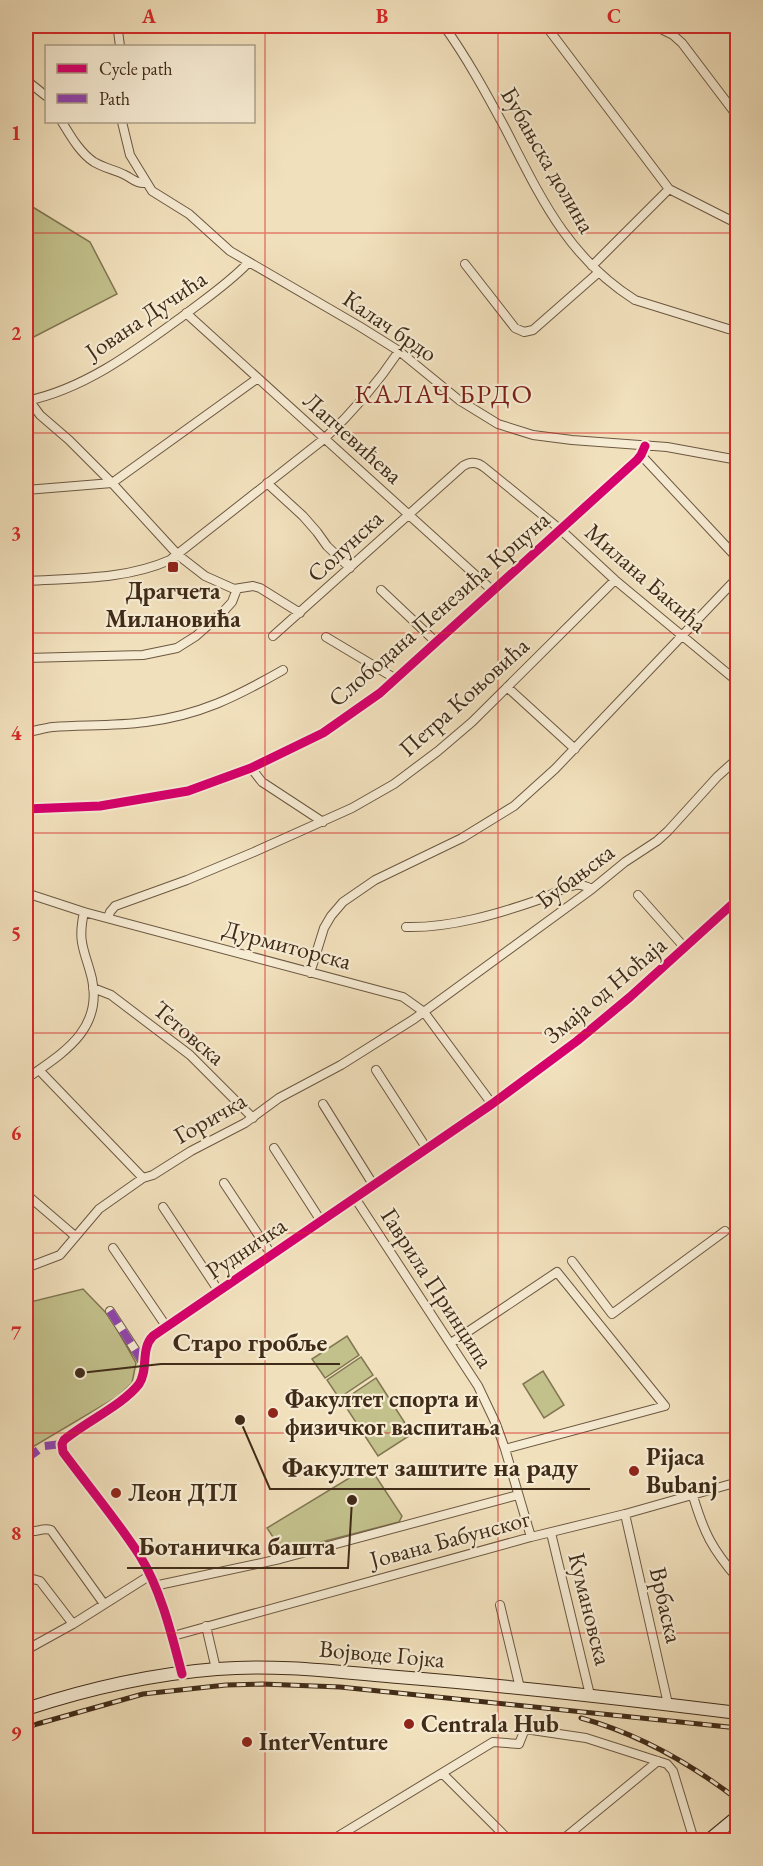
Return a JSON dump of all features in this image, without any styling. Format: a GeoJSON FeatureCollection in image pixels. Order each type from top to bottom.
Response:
{"type":"FeatureCollection","features":[{"type":"Feature","properties":{"kind":"street","name":"Бубањска долина"},"geometry":{"type":"LineString","coordinates":[[444,26],[491,102],[558,227],[596,269],[620,291],[635,300],[738,332]]}},
{"type":"Feature","properties":{"kind":"street"},"geometry":{"type":"LineString","coordinates":[[546,26],[669,189],[738,224]]}},
{"type":"Feature","properties":{"kind":"street"},"geometry":{"type":"LineString","coordinates":[[655,26],[673,35],[682,44],[738,117]]}},
{"type":"Feature","properties":{"kind":"street"},"geometry":{"type":"LineString","coordinates":[[118,31],[120,45]]}},
{"type":"Feature","properties":{"kind":"street"},"geometry":{"type":"LineString","coordinates":[[26,80],[45,95]]}},
{"type":"Feature","properties":{"kind":"street"},"geometry":{"type":"LineString","coordinates":[[63,123],[83,152],[90,158],[137,182],[146,183]]}},
{"type":"Feature","properties":{"kind":"street","name":"Калач брдо"},"geometry":{"type":"LineString","coordinates":[[122,123],[130,154],[146,183],[157,195],[189,214],[230,251],[248,263],[343,316],[399,351],[459,400],[480,414],[509,428],[533,435],[556,439],[685,449],[738,460]]}},
{"type":"Feature","properties":{"kind":"street"},"geometry":{"type":"LineString","coordinates":[[465,264],[515,328],[524,332],[532,330],[596,269],[669,189]]}},
{"type":"Feature","properties":{"kind":"street","name":"Јована Дучића"},"geometry":{"type":"LineString","coordinates":[[27,401],[107,369],[128,356],[228,282],[248,263]]}},
{"type":"Feature","properties":{"kind":"street","name":"Лапчевићева"},"geometry":{"type":"LineString","coordinates":[[186,314],[493,591]]}},
{"type":"Feature","properties":{"kind":"street"},"geometry":{"type":"LineString","coordinates":[[26,581],[128,573],[154,567],[178,555],[324,439],[347,418],[370,392],[399,351]]}},
{"type":"Feature","properties":{"kind":"street"},"geometry":{"type":"LineString","coordinates":[[26,490],[112,483],[258,378]]}},
{"type":"Feature","properties":{"kind":"street"},"geometry":{"type":"LineString","coordinates":[[27,401],[112,483],[178,555],[205,576],[237,589],[253,586],[260,588],[300,613]]}},
{"type":"Feature","properties":{"kind":"street","name":"Слободана Пенезића Крцуна"},"geometry":{"type":"LineString","coordinates":[[26,808],[100,806],[150,799],[189,790],[251,768],[323,733],[360,708],[437,643],[641,455],[645,446]]}},
{"type":"Feature","properties":{"kind":"street"},"geometry":{"type":"LineString","coordinates":[[641,455],[738,559]]}},
{"type":"Feature","properties":{"kind":"street","name":"Солунска"},"geometry":{"type":"LineString","coordinates":[[273,636],[463,465],[471,462]]}},
{"type":"Feature","properties":{"kind":"street","name":"Милана Бакића"},"geometry":{"type":"LineString","coordinates":[[471,462],[482,465],[561,530],[615,580],[738,682]]}},
{"type":"Feature","properties":{"kind":"street"},"geometry":{"type":"LineString","coordinates":[[267,483],[303,516],[327,546],[350,568]]}},
{"type":"Feature","properties":{"kind":"street"},"geometry":{"type":"LineString","coordinates":[[310,973],[324,928],[350,895],[375,880],[462,838],[500,815],[540,783],[738,577]]}},
{"type":"Feature","properties":{"kind":"street","name":"Петра Коњовића"},"geometry":{"type":"LineString","coordinates":[[108,918],[115,906],[221,866],[323,822],[364,802],[409,774],[454,738],[615,580]]}},
{"type":"Feature","properties":{"kind":"street"},"geometry":{"type":"LineString","coordinates":[[26,658],[143,655],[177,648],[196,636],[222,613],[232,602],[237,589]]}},
{"type":"Feature","properties":{"kind":"street"},"geometry":{"type":"LineString","coordinates":[[381,590],[437,643]]}},
{"type":"Feature","properties":{"kind":"street"},"geometry":{"type":"LineString","coordinates":[[326,637],[396,679]]}},
{"type":"Feature","properties":{"kind":"street"},"geometry":{"type":"LineString","coordinates":[[26,732],[50,727],[122,724],[178,717],[200,711],[241,694],[283,670]]}},
{"type":"Feature","properties":{"kind":"street"},"geometry":{"type":"LineString","coordinates":[[507,687],[575,749]]}},
{"type":"Feature","properties":{"kind":"street","name":"Бубањска"},"geometry":{"type":"LineString","coordinates":[[424,1012],[592,889],[625,862],[657,841],[721,772],[738,758]]}},
{"type":"Feature","properties":{"kind":"street"},"geometry":{"type":"LineString","coordinates":[[251,768],[262,782],[323,822]]}},
{"type":"Feature","properties":{"kind":"street"},"geometry":{"type":"LineString","coordinates":[[406,927],[436,926],[459,922],[542,898],[574,885],[592,889]]}},
{"type":"Feature","properties":{"kind":"street","name":"Дурмиторска"},"geometry":{"type":"LineString","coordinates":[[26,893],[84,912],[393,993],[412,1002],[424,1012],[492,1104]]}},
{"type":"Feature","properties":{"kind":"street"},"geometry":{"type":"LineString","coordinates":[[638,895],[685,948]]}},
{"type":"Feature","properties":{"kind":"street","name":"Змаја од Ноћаја"},"geometry":{"type":"LineString","coordinates":[[492,1104],[577,1041],[630,997],[738,899]]}},
{"type":"Feature","properties":{"kind":"street"},"geometry":{"type":"LineString","coordinates":[[26,1080],[71,1046],[80,1036],[91,1012],[93,988],[81,938],[84,912]]}},
{"type":"Feature","properties":{"kind":"street","name":"Тетовска"},"geometry":{"type":"LineString","coordinates":[[93,988],[111,995],[190,1055],[253,1118]]}},
{"type":"Feature","properties":{"kind":"street","name":"Горичка"},"geometry":{"type":"LineString","coordinates":[[26,1268],[57,1257],[99,1209],[143,1178],[153,1175],[190,1151],[253,1118],[279,1098],[341,1065],[424,1012]]}},
{"type":"Feature","properties":{"kind":"street"},"geometry":{"type":"LineString","coordinates":[[39,1070],[143,1178]]}},
{"type":"Feature","properties":{"kind":"street"},"geometry":{"type":"LineString","coordinates":[[376,1070],[427,1149]]}},
{"type":"Feature","properties":{"kind":"street"},"geometry":{"type":"LineString","coordinates":[[323,1104],[374,1186]]}},
{"type":"Feature","properties":{"kind":"street","name":"Рудничка"},"geometry":{"type":"LineString","coordinates":[[149,1576],[140,1558],[63,1452],[64,1440],[133,1390],[143,1376],[147,1343],[166,1326],[492,1104]]}},
{"type":"Feature","properties":{"kind":"street"},"geometry":{"type":"LineString","coordinates":[[274,1148],[321,1221]]}},
{"type":"Feature","properties":{"kind":"street"},"geometry":{"type":"LineString","coordinates":[[225,1183],[271,1254]]}},
{"type":"Feature","properties":{"kind":"street"},"geometry":{"type":"LineString","coordinates":[[26,1194],[75,1236]]}},
{"type":"Feature","properties":{"kind":"street","name":"Гаврила Принципа"},"geometry":{"type":"LineString","coordinates":[[355,1198],[483,1396],[506,1449],[531,1537]]}},
{"type":"Feature","properties":{"kind":"street"},"geometry":{"type":"LineString","coordinates":[[163,1207],[218,1290]]}},
{"type":"Feature","properties":{"kind":"street"},"geometry":{"type":"LineString","coordinates":[[572,1261],[612,1314],[726,1231]]}},
{"type":"Feature","properties":{"kind":"street"},"geometry":{"type":"LineString","coordinates":[[113,1248],[166,1326]]}},
{"type":"Feature","properties":{"kind":"street"},"geometry":{"type":"LineString","coordinates":[[451,1344],[557,1272],[665,1406],[506,1449]]}},
{"type":"Feature","properties":{"kind":"street"},"geometry":{"type":"LineString","coordinates":[[110,1311],[145,1365]]}},
{"type":"Feature","properties":{"kind":"street","name":"Јована Бабунског"},"geometry":{"type":"LineString","coordinates":[[173,1636],[738,1482]]}},
{"type":"Feature","properties":{"kind":"street"},"geometry":{"type":"LineString","coordinates":[[154,1586],[280,1559],[518,1495]]}},
{"type":"Feature","properties":{"kind":"street"},"geometry":{"type":"LineString","coordinates":[[693,1496],[702,1527],[712,1547],[738,1579]]}},
{"type":"Feature","properties":{"kind":"street","name":"Врбаска"},"geometry":{"type":"LineString","coordinates":[[625,1514],[669,1704]]}},
{"type":"Feature","properties":{"kind":"street"},"geometry":{"type":"LineString","coordinates":[[26,1530],[33,1532],[51,1530],[104,1604]]}},
{"type":"Feature","properties":{"kind":"street","name":"Кумановска"},"geometry":{"type":"LineString","coordinates":[[551,1533],[590,1695]]}},
{"type":"Feature","properties":{"kind":"street"},"geometry":{"type":"LineString","coordinates":[[26,1650],[73,1624],[149,1576],[173,1636],[182,1674]]}},
{"type":"Feature","properties":{"kind":"street"},"geometry":{"type":"LineString","coordinates":[[26,1577],[40,1581],[73,1624]]}},
{"type":"Feature","properties":{"kind":"street"},"geometry":{"type":"LineString","coordinates":[[500,1605],[520,1688]]}},
{"type":"Feature","properties":{"kind":"street"},"geometry":{"type":"LineString","coordinates":[[206,1626],[216,1669]]}},
{"type":"Feature","properties":{"kind":"street","name":"Војводе Гојка"},"geometry":{"type":"LineString","coordinates":[[26,1708],[61,1697],[122,1684],[216,1669],[296,1669],[520,1688],[738,1713]]}},
{"type":"Feature","properties":{"kind":"street"},"geometry":{"type":"LineString","coordinates":[[332,1840],[493,1742],[519,1744],[525,1729],[586,1738],[667,1764],[673,1772],[694,1840]]}},
{"type":"Feature","properties":{"kind":"street"},"geometry":{"type":"LineString","coordinates":[[562,1840],[658,1761]]}},
{"type":"Feature","properties":{"kind":"street"},"geometry":{"type":"LineString","coordinates":[[443,1774],[509,1840]]}},
{"type":"Feature","properties":{"kind":"street"},"geometry":{"type":"LineString","coordinates":[[709,1840],[738,1816]]}},
{"type":"Feature","properties":{"kind":"shaded area"},"geometry":{"type":"Polygon","coordinates":[[[31,206],[90,242],[117,294],[26,341],[26,208],[31,206]]]}},
{"type":"Feature","properties":{"kind":"shaded area"},"geometry":{"type":"Polygon","coordinates":[[[83,1289],[110,1317],[136,1363],[132,1383],[117,1397],[26,1451],[26,1303],[83,1289]]]}},
{"type":"Feature","properties":{"kind":"shaded area"},"geometry":{"type":"Polygon","coordinates":[[[347,1336],[359,1355],[325,1378],[312,1359],[347,1336]]]}},
{"type":"Feature","properties":{"kind":"shaded area"},"geometry":{"type":"Polygon","coordinates":[[[361,1357],[373,1375],[339,1398],[327,1380],[361,1357]]]}},
{"type":"Feature","properties":{"kind":"shaded area"},"geometry":{"type":"Polygon","coordinates":[[[543,1371],[564,1405],[544,1418],[523,1384],[543,1371]]]}},
{"type":"Feature","properties":{"kind":"shaded area"},"geometry":{"type":"Polygon","coordinates":[[[376,1378],[412,1434],[378,1456],[342,1401],[376,1378]]]}},
{"type":"Feature","properties":{"kind":"shaded area"},"geometry":{"type":"Polygon","coordinates":[[[369,1466],[402,1516],[399,1522],[283,1552],[267,1528],[369,1466]]]}},
{"type":"Feature","properties":{"kind":"railway"},"geometry":{"type":"LineString","coordinates":[[26,1728],[143,1694],[226,1685],[262,1684],[340,1687],[738,1728]]}},
{"type":"Feature","properties":{"kind":"railway"},"geometry":{"type":"LineString","coordinates":[[581,1718],[644,1741],[683,1762],[738,1800]]}},
{"type":"Feature","properties":{"kind":"marked path"},"geometry":{"type":"LineString","coordinates":[[110,1311],[143,1362]]}},
{"type":"Feature","properties":{"kind":"marked path"},"geometry":{"type":"LineString","coordinates":[[26,1459],[44,1446],[62,1444]]}},
{"type":"Feature","properties":{"kind":"cycle path"},"geometry":{"type":"LineString","coordinates":[[26,809],[100,806],[188,791],[251,768],[323,733],[380,693],[637,460],[645,446]]}},
{"type":"Feature","properties":{"kind":"cycle path"},"geometry":{"type":"LineString","coordinates":[[182,1674],[165,1614],[147,1569],[122,1529],[63,1452],[64,1440],[124,1399],[139,1384],[144,1372],[145,1353],[153,1336],[492,1104],[577,1041],[630,997],[738,899]]}},
{"type":"Feature","properties":{"kind":"place","name":"Драгчета Милановића"},"geometry":{"type":"Point","coordinates":[173,567]}},
{"type":"Feature","properties":{"kind":"place","name":"Старо гробље"},"geometry":{"type":"Point","coordinates":[80,1373]}},
{"type":"Feature","properties":{"kind":"place","name":"Факултет спорта и физичког васпитања"},"geometry":{"type":"Point","coordinates":[273,1413]}},
{"type":"Feature","properties":{"kind":"place","name":"Факултет заштите на раду"},"geometry":{"type":"Point","coordinates":[240,1420]}},
{"type":"Feature","properties":{"kind":"place","name":"Pijaca Bubanj"},"geometry":{"type":"Point","coordinates":[634,1471]}},
{"type":"Feature","properties":{"kind":"place","name":"Леон ДТЛ"},"geometry":{"type":"Point","coordinates":[116,1493]}},
{"type":"Feature","properties":{"kind":"place","name":"Ботаничка башта"},"geometry":{"type":"Point","coordinates":[352,1500]}},
{"type":"Feature","properties":{"kind":"place","name":"Centrala Hub"},"geometry":{"type":"Point","coordinates":[409,1724]}},
{"type":"Feature","properties":{"kind":"place","name":"InterVenture"},"geometry":{"type":"Point","coordinates":[247,1742]}},
{"type":"Feature","properties":{"kind":"district","name":"КАЛАЧ БРДО"},"geometry":{"type":"Point","coordinates":[444,394]}}]}
